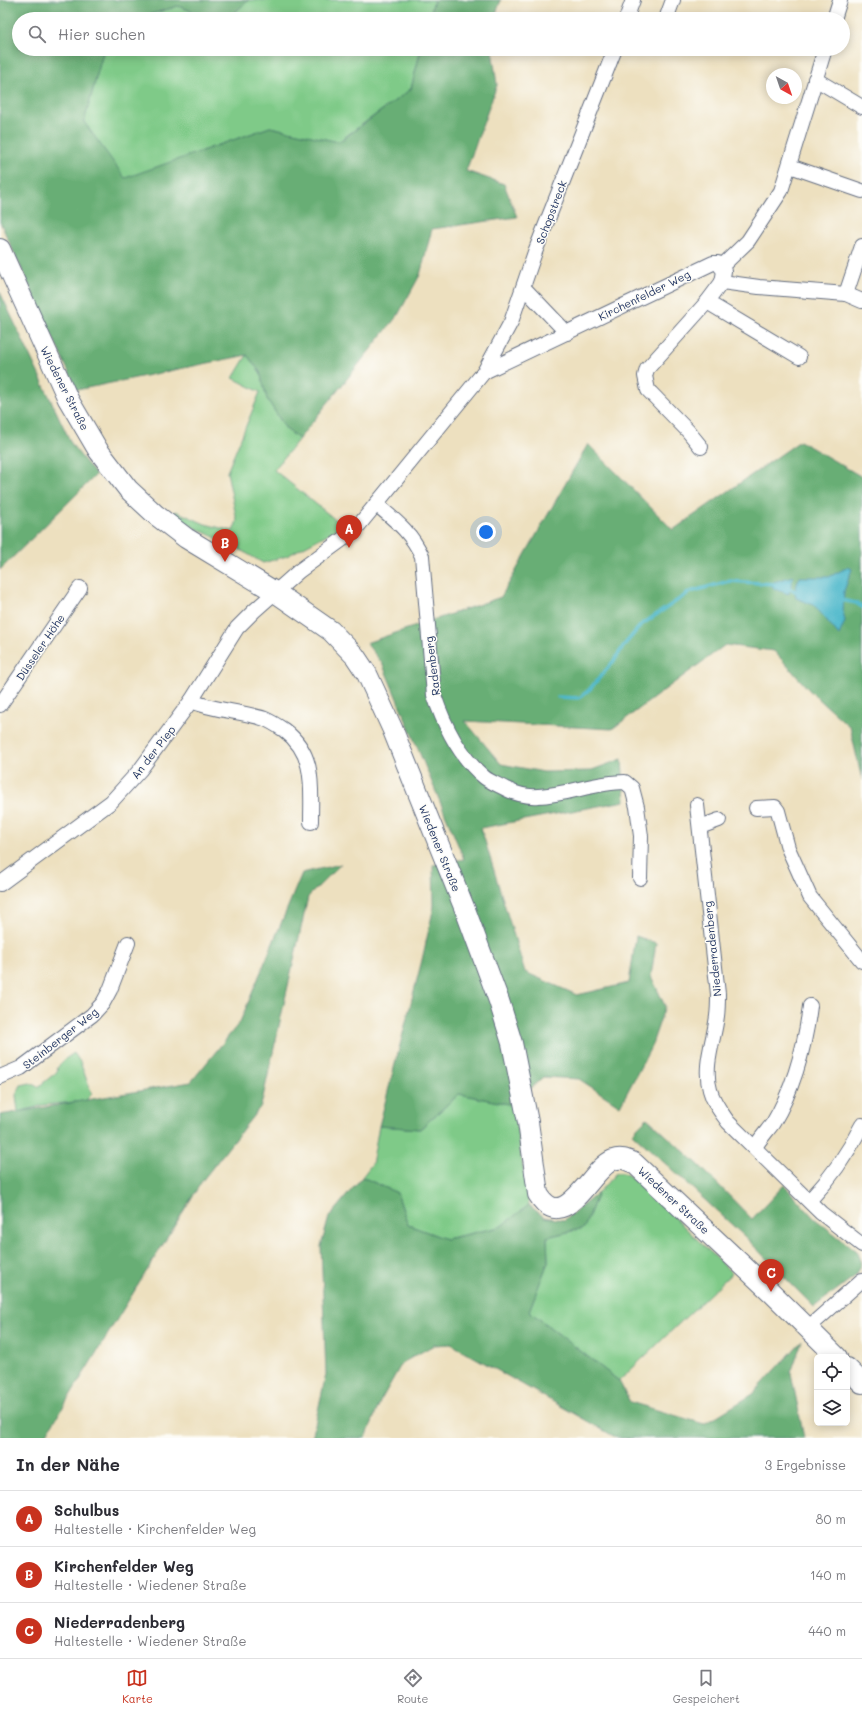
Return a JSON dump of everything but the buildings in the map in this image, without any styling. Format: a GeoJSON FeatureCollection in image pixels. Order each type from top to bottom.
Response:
{"type":"FeatureCollection","features":[{"type":"Feature","properties":{"kind":"main road","name":"Wiedener Straße"},"geometry":{"type":"LineString","coordinates":[[0,249],[68,399],[102,456],[128,488],[156,515],[186,538],[275,592],[331,631],[355,656],[373,685],[392,728],[482,952],[510,1036],[528,1122],[538,1194],[543,1203],[550,1208],[563,1207],[572,1202],[581,1194],[601,1168],[614,1159],[623,1158],[634,1163],[834,1354]]}},
{"type":"Feature","properties":{"kind":"main road"},"geometry":{"type":"LineString","coordinates":[[850,1371],[862,1383]]}},
{"type":"Feature","properties":{"kind":"street"},"geometry":{"type":"LineString","coordinates":[[629,12],[633,0]]}},
{"type":"Feature","properties":{"kind":"street"},"geometry":{"type":"LineString","coordinates":[[669,12],[673,0]]}},
{"type":"Feature","properties":{"kind":"street"},"geometry":{"type":"LineString","coordinates":[[836,12],[840,0]]}},
{"type":"Feature","properties":{"kind":"street","name":"Schopstreck"},"geometry":{"type":"LineString","coordinates":[[484,372],[511,322],[524,288],[535,252],[612,56]]}},
{"type":"Feature","properties":{"kind":"street"},"geometry":{"type":"LineString","coordinates":[[701,447],[688,430],[648,390],[645,376],[648,369],[707,302],[722,282],[724,271],[722,266],[748,241],[781,190],[790,166],[823,56]]}},
{"type":"Feature","properties":{"kind":"street"},"geometry":{"type":"LineString","coordinates":[[815,80],[862,107]]}},
{"type":"Feature","properties":{"kind":"street"},"geometry":{"type":"LineString","coordinates":[[790,166],[862,191]]}},
{"type":"Feature","properties":{"kind":"street"},"geometry":{"type":"LineString","coordinates":[[842,184],[862,196]]}},
{"type":"Feature","properties":{"kind":"street"},"geometry":{"type":"LineString","coordinates":[[846,294],[862,246]]}},
{"type":"Feature","properties":{"kind":"street","name":"Kirchenfelder Weg"},"geometry":{"type":"LineString","coordinates":[[275,592],[299,571],[344,539],[359,525],[484,372],[568,333],[702,267],[713,263],[718,263],[722,266]]}},
{"type":"Feature","properties":{"kind":"street"},"geometry":{"type":"LineString","coordinates":[[722,282],[759,287],[846,294],[862,302]]}},
{"type":"Feature","properties":{"kind":"street"},"geometry":{"type":"LineString","coordinates":[[524,288],[568,333]]}},
{"type":"Feature","properties":{"kind":"street"},"geometry":{"type":"LineString","coordinates":[[707,302],[799,357]]}},
{"type":"Feature","properties":{"kind":"street","name":"Radenberg"},"geometry":{"type":"LineString","coordinates":[[376,504],[404,527],[422,556],[434,694],[447,727],[460,749],[485,777],[519,795],[538,796],[576,790],[611,782],[624,782],[632,788],[637,807],[641,836],[640,878]]}},
{"type":"Feature","properties":{"kind":"street","name":"Düsseler Höhe"},"geometry":{"type":"LineString","coordinates":[[0,706],[80,588]]}},
{"type":"Feature","properties":{"kind":"street","name":"An der Piep"},"geometry":{"type":"LineString","coordinates":[[0,884],[111,802],[140,770],[191,702],[237,628],[275,592]]}},
{"type":"Feature","properties":{"kind":"street"},"geometry":{"type":"LineString","coordinates":[[191,702],[205,707],[266,720],[278,726],[297,742],[303,750],[311,774],[311,822]]}},
{"type":"Feature","properties":{"kind":"street","name":"Niederradenberg"},"geometry":{"type":"LineString","coordinates":[[697,805],[718,994],[717,1016],[709,1051],[708,1074],[710,1090],[716,1106],[728,1122],[810,1200],[821,1213],[862,1245]]}},
{"type":"Feature","properties":{"kind":"street"},"geometry":{"type":"LineString","coordinates":[[756,808],[775,807],[778,811],[788,848],[810,897],[862,961]]}},
{"type":"Feature","properties":{"kind":"street"},"geometry":{"type":"LineString","coordinates":[[700,827],[719,820]]}},
{"type":"Feature","properties":{"kind":"street","name":"Steinberger Weg"},"geometry":{"type":"LineString","coordinates":[[0,1077],[21,1068],[92,1014],[103,1003],[110,990],[128,943]]}},
{"type":"Feature","properties":{"kind":"street"},"geometry":{"type":"LineString","coordinates":[[754,1147],[773,1122],[791,1085],[804,1044],[810,1006]]}},
{"type":"Feature","properties":{"kind":"street"},"geometry":{"type":"LineString","coordinates":[[810,1200],[825,1184],[842,1160],[862,1126]]}},
{"type":"Feature","properties":{"kind":"street"},"geometry":{"type":"LineString","coordinates":[[808,1328],[862,1280]]}},
{"type":"Feature","properties":{"kind":"green space"},"geometry":{"type":"Polygon","coordinates":[[[0,0],[249,0],[235,12],[194,12],[178,6],[158,12],[12,12],[12,56],[102,56],[84,122],[125,178],[270,127],[339,142],[411,89],[419,56],[493,56],[497,85],[466,171],[504,184],[517,217],[432,229],[420,275],[398,315],[299,439],[286,429],[267,399],[260,372],[247,355],[77,390],[0,222],[0,0]]]}},
{"type":"Feature","properties":{"kind":"green space"},"geometry":{"type":"Polygon","coordinates":[[[249,0],[434,0],[431,12],[235,12],[249,0]]]}},
{"type":"Feature","properties":{"kind":"green space"},"geometry":{"type":"Polygon","coordinates":[[[434,0],[501,0],[497,12],[431,12],[434,0]]]}},
{"type":"Feature","properties":{"kind":"green space"},"geometry":{"type":"Polygon","coordinates":[[[178,6],[194,12],[158,12],[178,6]]]}},
{"type":"Feature","properties":{"kind":"green space"},"geometry":{"type":"Polygon","coordinates":[[[102,56],[419,56],[411,89],[338,142],[270,127],[124,179],[84,122],[102,56]]]}},
{"type":"Feature","properties":{"kind":"green space"},"geometry":{"type":"Polygon","coordinates":[[[0,292],[72,445],[96,475],[0,570],[0,292]]]}},
{"type":"Feature","properties":{"kind":"green space"},"geometry":{"type":"Polygon","coordinates":[[[247,355],[260,372],[267,399],[286,429],[299,439],[274,470],[337,521],[337,529],[287,556],[263,563],[239,549],[240,543],[232,539],[229,544],[193,527],[174,514],[176,511],[205,524],[233,531],[237,521],[227,472],[260,392],[233,378],[247,355]]]}},
{"type":"Feature","properties":{"kind":"green space"},"geometry":{"type":"Polygon","coordinates":[[[800,441],[862,477],[862,780],[850,727],[811,692],[774,651],[725,645],[612,729],[465,721],[501,764],[544,772],[589,771],[622,759],[625,801],[481,828],[525,972],[577,995],[629,983],[636,936],[656,943],[651,976],[665,1006],[651,1047],[620,1106],[579,1079],[543,1077],[513,1105],[459,1094],[420,1129],[379,1126],[422,960],[434,906],[433,865],[464,859],[382,663],[366,643],[501,597],[588,444],[673,530],[800,441]]]}},
{"type":"Feature","properties":{"kind":"green space"},"geometry":{"type":"Polygon","coordinates":[[[341,864],[308,897],[261,1106],[202,1181],[44,1438],[0,1438],[0,1115],[191,1082],[240,1022],[302,873],[341,864]]]}},
{"type":"Feature","properties":{"kind":"green space"},"geometry":{"type":"Polygon","coordinates":[[[74,1053],[80,1062],[92,1094],[85,1101],[44,1105],[18,1112],[16,1095],[21,1085],[30,1083],[38,1087],[58,1071],[57,1068],[65,1059],[74,1053]]]}},
{"type":"Feature","properties":{"kind":"green space"},"geometry":{"type":"Polygon","coordinates":[[[459,1094],[513,1105],[529,1205],[500,1227],[446,1239],[408,1225],[397,1193],[362,1177],[372,1164],[379,1126],[420,1129],[459,1094]]]}},
{"type":"Feature","properties":{"kind":"green space"},"geometry":{"type":"Polygon","coordinates":[[[647,1118],[698,1164],[752,1219],[784,1185],[814,1218],[856,1251],[861,1263],[855,1276],[814,1307],[743,1235],[632,1133],[647,1118]]]}},
{"type":"Feature","properties":{"kind":"green space"},"geometry":{"type":"Polygon","coordinates":[[[616,1173],[624,1173],[636,1180],[732,1273],[619,1381],[529,1311],[548,1262],[547,1237],[584,1228],[598,1193],[616,1173]]]}},
{"type":"Feature","properties":{"kind":"green space"},"geometry":{"type":"Polygon","coordinates":[[[362,1177],[397,1193],[408,1225],[446,1239],[500,1227],[529,1205],[544,1217],[564,1220],[598,1193],[584,1228],[547,1237],[548,1262],[529,1311],[619,1381],[630,1402],[704,1424],[753,1394],[802,1341],[791,1373],[804,1438],[617,1438],[451,1344],[434,1345],[402,1363],[380,1402],[366,1438],[312,1438],[326,1374],[321,1246],[329,1217],[362,1177]]]}},
{"type":"Feature","properties":{"kind":"water"},"geometry":{"type":"Polygon","coordinates":[[[848,567],[852,569],[844,591],[843,611],[845,621],[839,635],[814,605],[796,598],[795,591],[799,577],[829,577],[848,567]]]}},
{"type":"Feature","properties":{"kind":"water"},"geometry":{"type":"Polygon","coordinates":[[[793,576],[789,594],[774,589],[771,583],[793,576]]]}},
{"type":"Feature","properties":{"kind":"waterway"},"geometry":{"type":"LineString","coordinates":[[558,697],[579,698],[589,690],[613,662],[625,644],[641,625],[690,592],[729,581],[775,584]]}},
{"type":"Feature","properties":{"kind":"waterway"},"geometry":{"type":"LineString","coordinates":[[785,587],[798,592]]}},
{"type":"Feature","properties":{"kind":"waterway"},"geometry":{"type":"LineString","coordinates":[[841,600],[856,603],[862,607]]}},
{"type":"Feature","properties":{"kind":"place","name":"Schulbus"},"geometry":{"type":"Point","coordinates":[349,548]}},
{"type":"Feature","properties":{"kind":"place","name":"Kirchenfelder Weg"},"geometry":{"type":"Point","coordinates":[225,562]}},
{"type":"Feature","properties":{"kind":"place","name":"Niederradenberg"},"geometry":{"type":"Point","coordinates":[771,1292]}}]}
